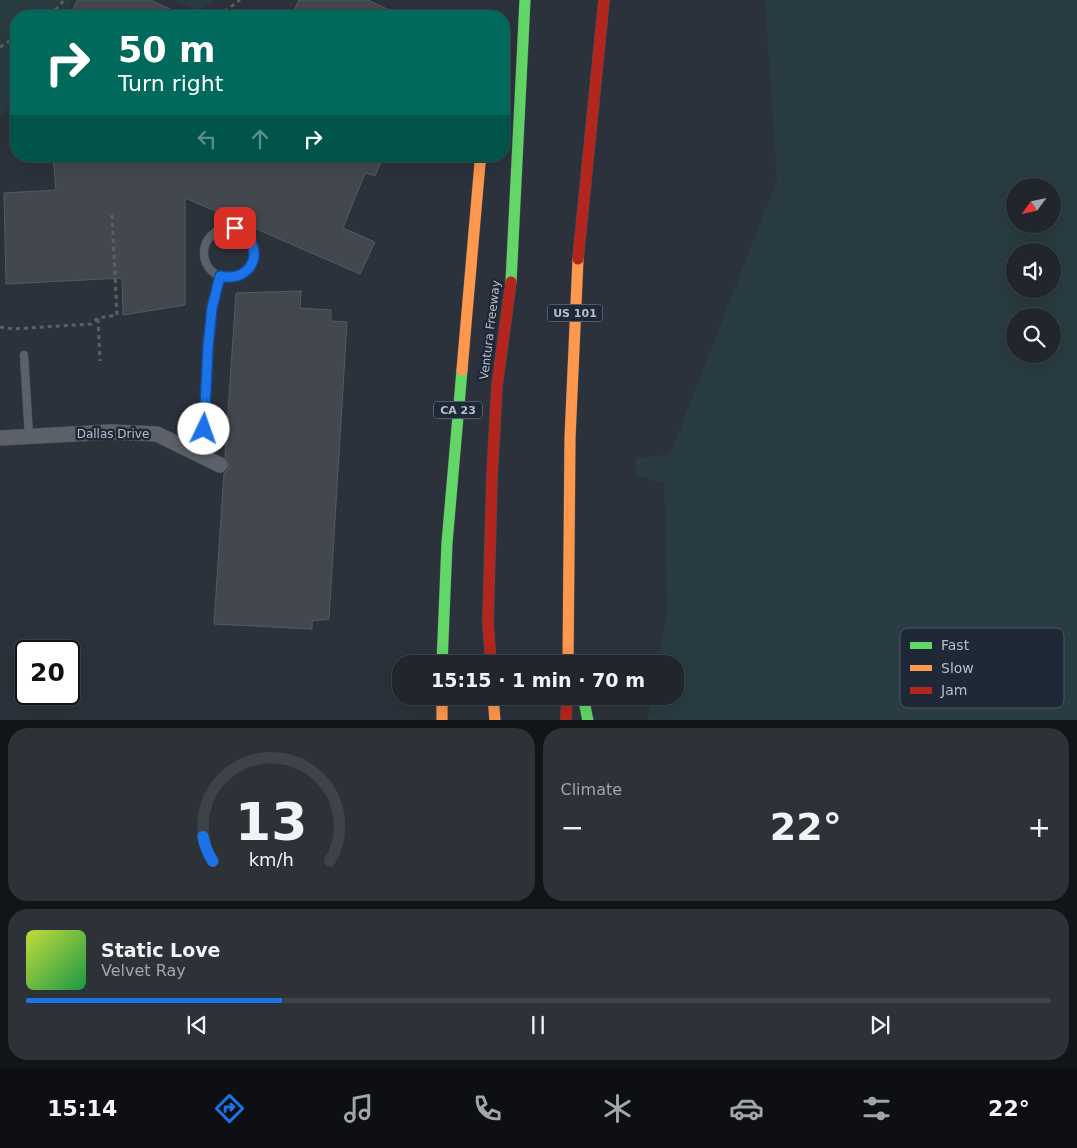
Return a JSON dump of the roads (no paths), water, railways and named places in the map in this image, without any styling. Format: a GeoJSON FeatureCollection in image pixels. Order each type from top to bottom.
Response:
{"type":"FeatureCollection","features":[{"type":"Feature","properties":{"kind":"highway","name":"Ventura Freeway"},"geometry":{"type":"LineString","coordinates":[[490,655],[488,622],[496,386],[510,293],[525,0]]}},
{"type":"Feature","properties":{"kind":"highway","name":"US 101"},"geometry":{"type":"LineString","coordinates":[[568,655],[570,438],[577,272],[604,0]]}},
{"type":"Feature","properties":{"kind":"highway"},"geometry":{"type":"LineString","coordinates":[[510,72],[522,36]]}},
{"type":"Feature","properties":{"kind":"highway","name":"CA 23"},"geometry":{"type":"LineString","coordinates":[[442,655],[447,543],[480,162]]}},
{"type":"Feature","properties":{"kind":"highway"},"geometry":{"type":"LineString","coordinates":[[570,628],[575,655]]}},
{"type":"Feature","properties":{"kind":"highway"},"geometry":{"type":"LineString","coordinates":[[442,705],[442,720]]}},
{"type":"Feature","properties":{"kind":"highway"},"geometry":{"type":"LineString","coordinates":[[494,705],[495,720]]}},
{"type":"Feature","properties":{"kind":"highway"},"geometry":{"type":"LineString","coordinates":[[566,720],[567,705]]}},
{"type":"Feature","properties":{"kind":"highway"},"geometry":{"type":"LineString","coordinates":[[585,705],[588,720]]}},
{"type":"Feature","properties":{"kind":"street","name":"Dallas Drive"},"geometry":{"type":"LineString","coordinates":[[0,438],[110,432],[157,434],[220,465]]}},
{"type":"Feature","properties":{"kind":"lane"},"geometry":{"type":"LineString","coordinates":[[235,228],[249,236],[253,244],[254,260],[244,273],[236,277],[220,276],[207,265],[204,257],[204,248],[212,234],[219,230],[235,228]]}},
{"type":"Feature","properties":{"kind":"lane"},"geometry":{"type":"LineString","coordinates":[[190,450],[204,429],[212,308],[220,276]]}},
{"type":"Feature","properties":{"kind":"lane"},"geometry":{"type":"LineString","coordinates":[[24,355],[29,436]]}}]}
